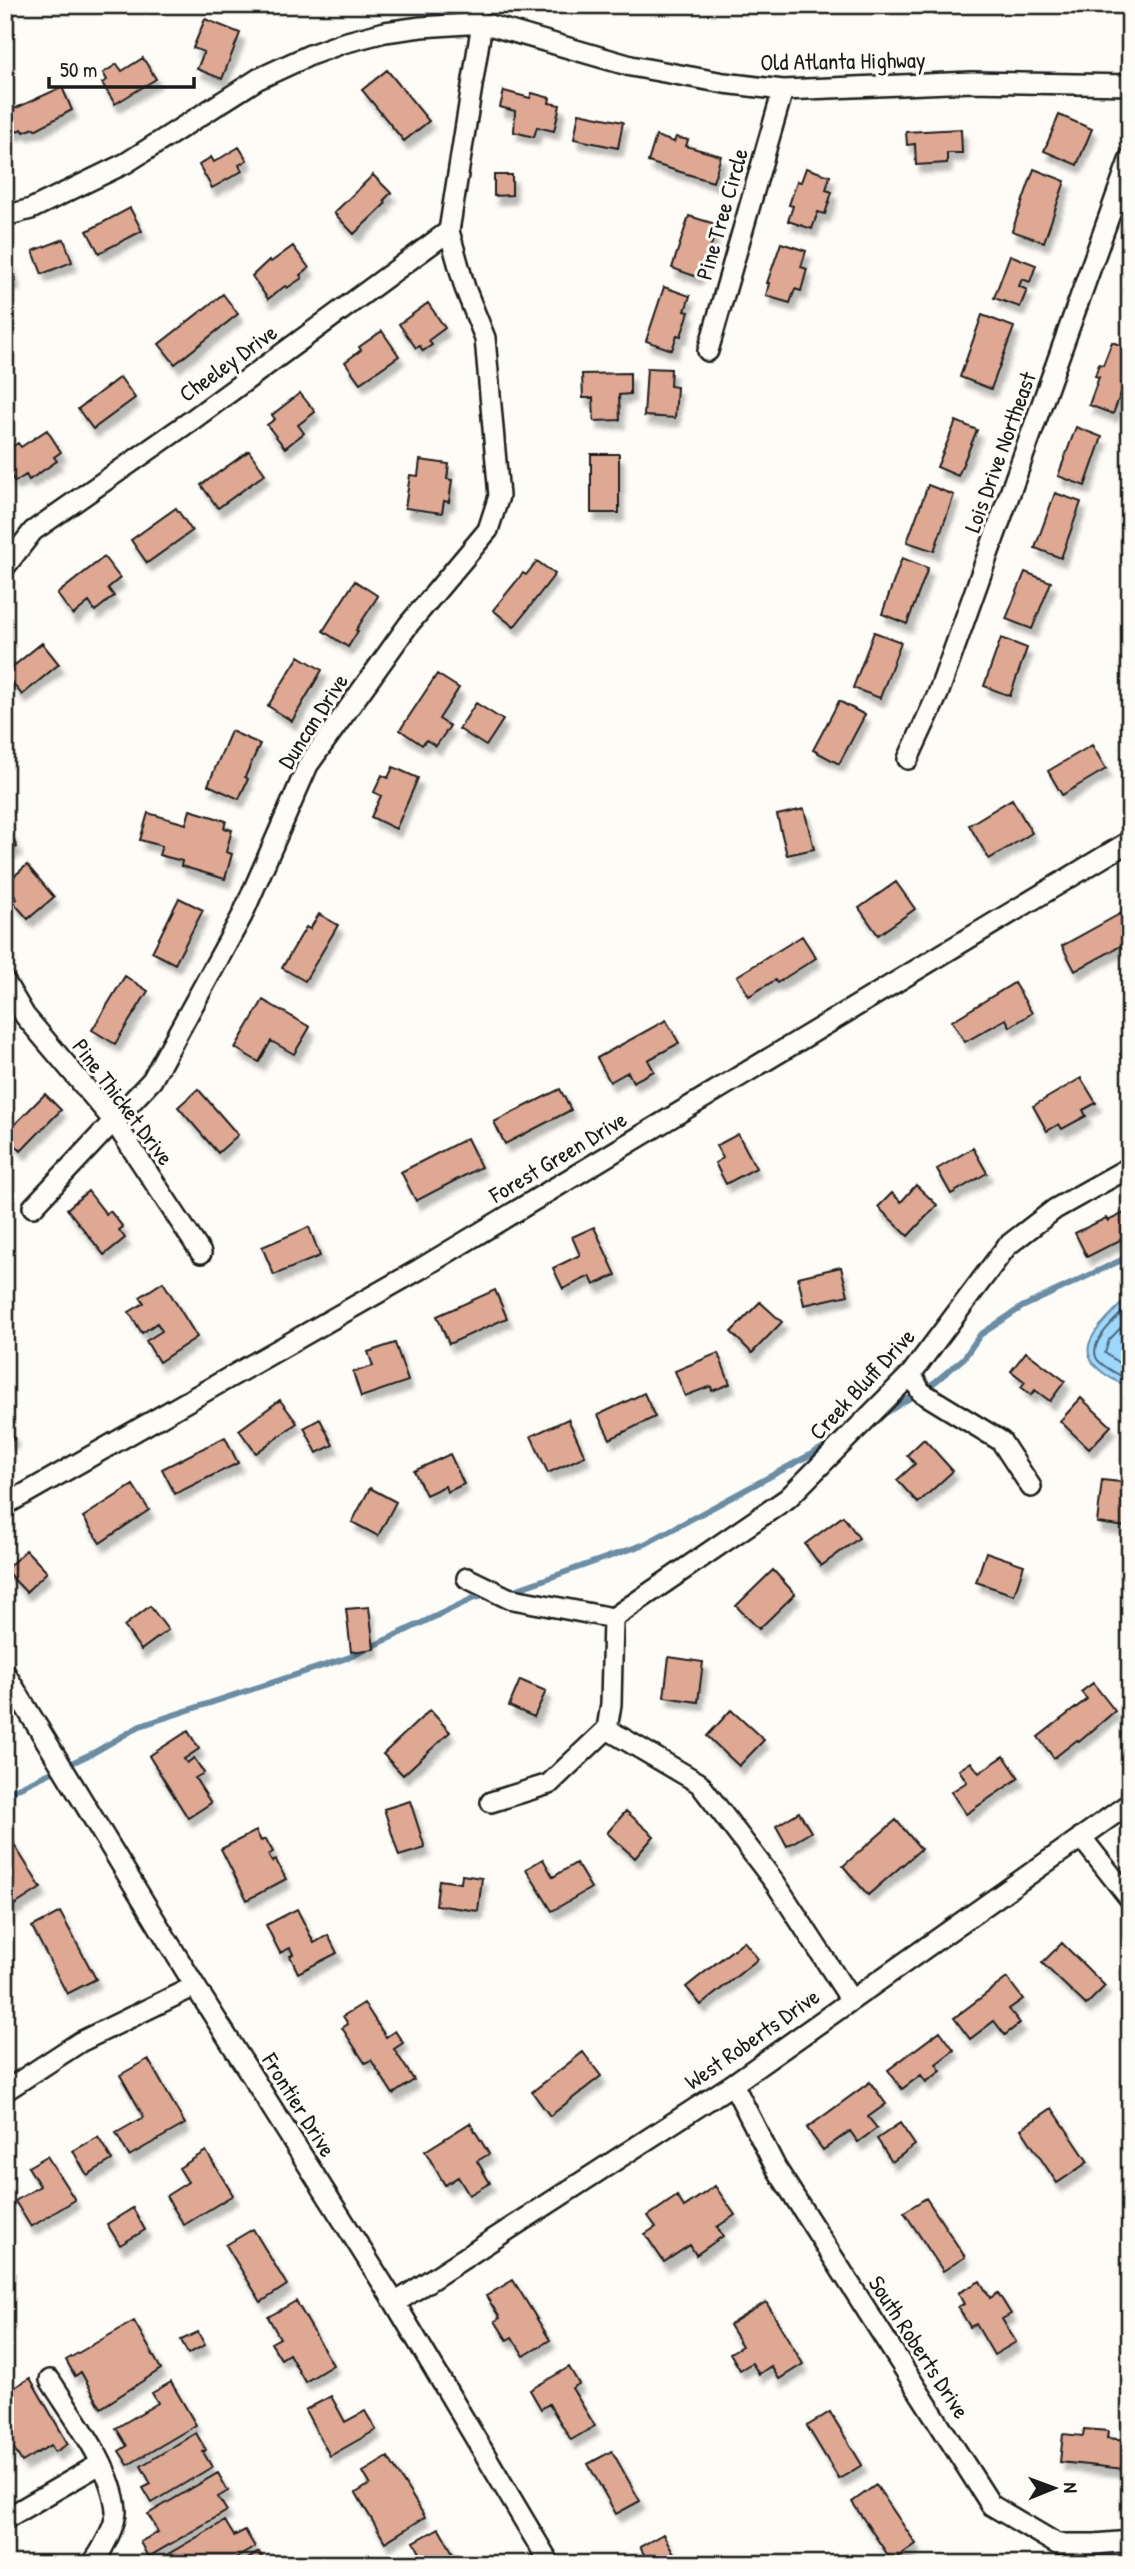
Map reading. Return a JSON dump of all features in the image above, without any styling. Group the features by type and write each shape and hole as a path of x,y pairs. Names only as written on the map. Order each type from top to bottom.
{"street":[{"path":"449,230 482,23 467,5"},
{"path":"5,216 31,209 126,163 258,79 310,55 385,32 482,23"},
{"name":"Old Atlanta Highway","path":"482,23 631,66 724,83 783,90 972,82 1130,85"},
{"name":"Pine Tree Circle","path":"708,351 783,90"},
{"name":"Lois Drive Northeast","path":"908,760 938,694 1130,158"},
{"name":"Cheeley Drive","path":"5,566 33,531 192,420 449,230"},
{"name":"Duncan Drive","path":"33,1207 152,1080 243,916 308,765 409,624 488,530 499,496 485,338 465,288 449,230"},
{"name":"Forest Green Drive","path":"5,1505 420,1269 1130,841"},
{"name":"Pine Thicket Drive","path":"5,982 25,1016 113,1120 201,1253"},
{"name":"Creek Bluff Drive","path":"613,1618 788,1499 911,1374 1007,1246 1055,1209 1130,1167"},
{"path":"911,1374 921,1392 1001,1441 1031,1487"},
{"path":"467,1578 508,1598 613,1618 611,1704 607,1729 550,1784 491,1802"},
{"name":"Frontier Drive","path":"5,1673 195,1986 395,2303 550,2564"},
{"path":"607,1729 699,1783 776,1884 851,2000"},
{"name":"West Roberts Drive","path":"395,2303 733,2084 1130,1803"},
{"path":"1081,1837 1130,1899"},
{"path":"5,2091 80,2042 195,1986"},
{"name":"South Roberts Drive","path":"733,2084 776,2168 991,2505 1057,2544 1130,2541"},
{"path":"50,2380 100,2464 111,2489 116,2514 100,2555 92,2564"},
{"path":"5,2519 100,2464"}],"water":[{"path":"1130,1295 1130,1388 1095,1366 1089,1355 1089,1345 1103,1322"}],"building":[{"path":"205,19 240,33 222,79 197,69 204,52 193,48"},
{"path":"143,58 156,79 115,104 102,83 107,80 103,73 117,64 122,71"},
{"path":"387,70 429,121 404,141 362,90"},
{"path":"62,87 72,110 35,130 34,128 24,132 22,129 13,133 5,113"},
{"path":"504,91 530,98 532,93 550,98 549,103 560,105 554,131 537,127 534,137 514,132 515,111 500,107"},
{"path":"579,113 623,122 618,148 574,139"},
{"path":"1059,115 1092,129 1077,165 1044,151"},
{"path":"961,129 962,153 947,153 947,163 916,165 915,144 907,145 906,132"},
{"path":"656,136 674,142 676,137 688,140 686,146 721,156 713,182 648,162"},
{"path":"239,147 247,160 239,165 242,171 212,188 199,165 211,157 214,162"},
{"path":"806,168 830,176 826,190 832,192 825,214 818,212 812,229 788,221 793,206 789,205 797,181 801,182"},
{"path":"1034,169 1065,181 1044,242 1012,231"},
{"path":"373,175 391,193 384,200 386,203 354,234 334,213"},
{"path":"494,175 512,175 512,195 494,196"},
{"path":"130,208 142,231 99,253 87,231"},
{"path":"689,216 715,224 711,236 714,237 697,277 672,268"},
{"path":"64,239 72,262 42,274 33,251"},
{"path":"781,243 806,251 801,267 807,269 801,291 795,289 790,303 766,296 767,283"},
{"path":"293,246 309,268 300,275 302,278 287,288 285,286 268,299 252,276 269,260 271,262"},
{"path":"1010,255 1036,265 1030,282 1022,279 1019,286 1027,290 1020,307 994,298"},
{"path":"10,263 15,281 6,284 5,289 5,265"},
{"path":"664,287 690,296 685,311 689,312 681,336 677,335 672,350 646,341"},
{"path":"223,294 238,314 175,364 159,344"},
{"path":"428,303 445,328 429,340 432,345 423,351 420,346 416,348 399,324"},
{"path":"982,315 1014,327 991,389 960,377"},
{"path":"382,331 399,356 360,383 345,362 361,350 359,347"},
{"path":"1112,342 1130,349 1130,369 1113,414 1089,405 1099,377 1095,376 1099,364 1103,365"},
{"path":"647,368 671,369 670,386 677,387 675,418 644,416"},
{"path":"630,373 630,394 619,395 620,420 594,421 593,398 583,398 582,374"},
{"path":"120,377 135,398 93,429 78,409"},
{"path":"300,393 315,412 298,425 304,433 285,448 267,425 275,419 272,415"},
{"path":"956,421 977,430 958,476 937,467"},
{"path":"1076,427 1102,437 1085,486 1058,476"},
{"path":"47,430 61,452 54,457 57,461 29,480 26,475 15,482 5,467 5,451 18,443 21,447"},
{"path":"249,451 265,474 218,508 201,485"},
{"path":"591,454 619,454 619,513 591,513"},
{"path":"420,460 449,464 447,479 452,480 449,502 444,501 442,513 405,508 410,475 418,476"},
{"path":"928,485 954,495 934,551 907,542"},
{"path":"1055,493 1081,502 1061,558 1035,548"},
{"path":"176,508 192,531 147,563 131,540"},
{"path":"104,557 120,578 108,588 114,596 95,611 89,602 73,615 57,594"},
{"path":"902,558 928,568 907,624 882,614"},
{"path":"537,561 555,574 514,627 493,610 523,573 526,575"},
{"path":"1025,572 1051,582 1032,629 1006,619"},
{"path":"355,581 378,596 348,647 323,631"},
{"path":"874,632 901,642 880,698 853,688"},
{"path":"1001,638 1027,648 1010,696 984,686"},
{"path":"42,643 59,664 22,695 5,673"},
{"path":"299,656 322,670 292,721 268,706"},
{"path":"437,674 459,688 439,719 450,726 436,746 426,740 422,745 400,730"},
{"path":"839,701 865,715 839,764 813,750"},
{"path":"476,703 503,720 486,746 459,729"},
{"path":"231,731 260,744 245,777 248,779 239,799 208,785"},
{"path":"1092,745 1106,769 1062,795 1048,771"},
{"path":"393,767 418,778 396,829 371,817 381,796 374,792 382,775 388,778"},
{"path":"1012,799 1032,833 989,859 969,825"},
{"path":"804,809 814,849 787,855 777,815"},
{"path":"190,810 226,821 224,828 232,830 226,852 232,854 225,879 181,866 182,861 159,855 162,846 140,840 148,813 186,824"},
{"path":"5,823 17,847 5,853"},
{"path":"27,865 54,897 28,919 13,902 17,899 5,884"},
{"path":"896,882 915,909 878,935 859,908"},
{"path":"179,898 203,910 175,964 152,952"},
{"path":"1127,910 1130,915 1130,941 1075,971 1062,946"},
{"path":"319,914 338,925 305,981 282,968 306,927 310,929"},
{"path":"802,936 816,958 777,983 775,980 749,996 737,976"},
{"path":"125,976 148,991 115,1044 92,1030"},
{"path":"1014,983 1032,1013 1010,1027 1006,1019 965,1042 952,1021"},
{"path":"263,1000 310,1027 294,1054 271,1041 259,1062 235,1048"},
{"path":"666,1020 679,1043 648,1060 654,1071 633,1082 628,1072 610,1082 597,1058"},
{"path":"1130,1048 1130,1071 1120,1054"},
{"path":"1081,1078 1096,1103 1083,1110 1086,1116 1062,1129 1059,1124 1047,1131 1033,1106"},
{"path":"198,1089 238,1135 218,1153 178,1107"},
{"path":"560,1089 571,1110 505,1144 494,1122"},
{"path":"45,1094 61,1110 21,1151 5,1134"},
{"path":"738,1134 756,1168 726,1184 715,1163 723,1158 716,1146"},
{"path":"467,1138 481,1167 416,1201 401,1172"},
{"path":"973,1148 987,1173 951,1194 937,1169"},
{"path":"916,1185 937,1205 908,1236 878,1207 892,1193 901,1202"},
{"path":"88,1191 106,1214 110,1211 123,1227 119,1230 125,1238 104,1255 67,1209"},
{"path":"1130,1210 1130,1235 1087,1257 1075,1233"},
{"path":"309,1227 320,1256 274,1275 262,1247"},
{"path":"594,1227 616,1275 594,1285 590,1276 563,1289 553,1268 580,1255 572,1237"},
{"path":"841,1267 848,1295 804,1305 798,1277"},
{"path":"163,1282 197,1337 159,1362 146,1341 162,1331 157,1323 142,1333 129,1312 144,1303 140,1297"},
{"path":"495,1290 507,1318 449,1344 437,1316"},
{"path":"760,1302 782,1322 752,1353 731,1332"},
{"path":"395,1343 408,1381 361,1397 353,1372 373,1366 368,1352"},
{"path":"1026,1352 1065,1381 1050,1401 1035,1390 1031,1395 1021,1387 1025,1382 1011,1371"},
{"path":"718,1353 730,1384 712,1391 711,1386 685,1396 675,1371"},
{"path":"644,1393 655,1417 610,1439 598,1415"},
{"path":"1081,1398 1111,1426 1089,1449 1060,1421"},
{"path":"280,1400 297,1423 256,1453 239,1430"},
{"path":"320,1419 333,1445 317,1453 304,1428"},
{"path":"568,1419 585,1456 548,1473 531,1436"},
{"path":"5,1420 14,1439 5,1443"},
{"path":"225,1437 238,1463 175,1494 162,1469"},
{"path":"924,1439 953,1471 918,1503 897,1480 915,1464 907,1455"},
{"path":"450,1454 464,1484 447,1492 445,1486 426,1495 414,1471"},
{"path":"1102,1480 1130,1483 1127,1527 1097,1523"},
{"path":"133,1485 149,1510 100,1543 83,1517"},
{"path":"370,1488 396,1502 378,1536 352,1522"},
{"path":"843,1516 859,1538 821,1566 805,1544"},
{"path":"26,1550 47,1572 26,1592 5,1570"},
{"path":"986,1552 1024,1565 1014,1595 976,1582"},
{"path":"773,1570 795,1594 759,1629 736,1606"},
{"path":"150,1606 168,1630 141,1650 124,1626"},
{"path":"369,1607 374,1649 351,1652 346,1609"},
{"path":"669,1657 703,1662 698,1702 664,1697"},
{"path":"520,1680 546,1691 534,1717 509,1706"},
{"path":"1093,1683 1115,1711 1079,1742 1077,1740 1054,1758 1038,1737 1087,1699 1081,1692"},
{"path":"430,1710 450,1732 403,1775 383,1754"},
{"path":"731,1710 764,1740 739,1766 707,1736"},
{"path":"188,1731 199,1749 184,1759 187,1763 194,1758 204,1773 195,1778 211,1803 188,1818 149,1756"},
{"path":"1004,1756 1019,1778 966,1814 951,1792 967,1782 959,1770 971,1762 979,1773"},
{"path":"410,1801 425,1848 399,1856 384,1809"},
{"path":"626,1811 654,1836 635,1858 607,1833"},
{"path":"799,1812 811,1832 787,1846 776,1826"},
{"path":"896,1820 921,1849 868,1895 843,1866"},
{"path":"5,1830 41,1888 5,1911 5,1886 9,1884 5,1878"},
{"path":"256,1831 261,1841 266,1839 273,1852 268,1855 272,1862 276,1860 286,1879 247,1900 221,1849"},
{"path":"543,1859 553,1877 576,1863 591,1888 552,1911 526,1869"},
{"path":"462,1875 482,1878 478,1911 436,1905 439,1880 461,1883"},
{"path":"297,1909 314,1943 328,1935 337,1953 298,1973 290,1956 293,1954 290,1948 280,1953 266,1925"},
{"path":"60,1912 96,1979 67,1994 32,1927"},
{"path":"744,1941 758,1959 701,2005 686,1987"},
{"path":"1062,1943 1105,1986 1086,2005 1042,1963"},
{"path":"1007,1978 1023,1999 1009,2009 1020,2023 1005,2035 994,2021 970,2039 954,2018"},
{"path":"364,2003 386,2037 395,2031 403,2043 394,2049 414,2080 393,2094 371,2060 365,2063 342,2028 348,2024 343,2016"},
{"path":"940,2031 954,2050 936,2064 941,2071 926,2082 921,2075 902,2089 888,2070"},
{"path":"583,2052 601,2076 550,2116 532,2092"},
{"path":"148,2059 185,2124 129,2156 116,2133 144,2117 120,2075"},
{"path":"870,2082 886,2104 868,2117 877,2128 858,2142 850,2131 823,2150 807,2128"},
{"path":"1052,2108 1088,2162 1057,2183 1021,2129"},
{"path":"470,2123 489,2154 477,2161 490,2183 469,2195 458,2177 445,2185 425,2151"},
{"path":"900,2123 915,2145 892,2162 877,2139"},
{"path":"98,2137 112,2160 87,2175 73,2151"},
{"path":"206,2151 233,2195 184,2225 166,2196 188,2182 179,2168"},
{"path":"47,2156 75,2200 31,2227 15,2201 40,2186 28,2167"},
{"path":"715,2186 735,2215 717,2227 723,2236 696,2255 690,2245 664,2262 645,2234 656,2227 648,2216 677,2196 684,2207"},
{"path":"926,2198 965,2257 943,2271 904,2212"},
{"path":"133,2208 145,2230 120,2245 107,2224"},
{"path":"253,2229 287,2285 261,2302 226,2245"},
{"path":"513,2280 550,2340 524,2356 512,2337 507,2340 495,2321 500,2318 486,2296"},
{"path":"980,2281 990,2298 998,2293 1011,2314 1002,2319 1016,2342 994,2355 976,2324 970,2327 958,2307 964,2304 958,2293"},
{"path":"296,2301 333,2365 305,2382 289,2354 281,2359 271,2343 280,2338 268,2317"},
{"path":"766,2302 803,2364 779,2379 771,2366 759,2374 752,2363 740,2370 730,2353 742,2346 729,2325"},
{"path":"134,2321 161,2369 101,2408 81,2372 75,2376 66,2360"},
{"path":"198,2332 205,2345 188,2354 181,2340"},
{"path":"569,2367 579,2384 572,2388 595,2426 571,2440 549,2404 541,2409 530,2390"},
{"path":"30,2378 68,2444 55,2452 51,2445 22,2462 5,2434 5,2393"},
{"path":"171,2382 196,2425 128,2465 119,2451 127,2446 116,2428 158,2403 152,2393"},
{"path":"331,2396 345,2422 365,2411 376,2430 330,2456 305,2410"},
{"path":"830,2412 862,2465 839,2479 807,2426"},
{"path":"1084,2429 1108,2431 1107,2438 1127,2440 1124,2469 1060,2462 1063,2434 1083,2436"},
{"path":"196,2433 212,2467 152,2503 143,2488 151,2484 141,2466"},
{"path":"612,2451 640,2501 616,2514 588,2464"},
{"path":"388,2457 425,2517 385,2542 356,2493 370,2484 363,2472"},
{"path":"218,2473 228,2491 218,2497 227,2511 148,2557 140,2542 158,2532 148,2514"},
{"path":"876,2485 916,2544 892,2561 852,2502"},
{"path":"225,2521 234,2536 245,2530 255,2547 226,2564 160,2564 158,2560"},
{"path":"439,2528 459,2564 426,2564 414,2542"},
{"path":"663,2534 680,2564 649,2564 640,2547"},
{"path":"259,2552 266,2564 240,2564"}],"waterway":[{"path":"878,1418 935,1382 964,1358 980,1335 1022,1307 1130,1256"},
{"path":"509,1592 645,1544 832,1443"},
{"path":"5,1794 93,1753 140,1726 350,1657 474,1598 488,1595"}]}
